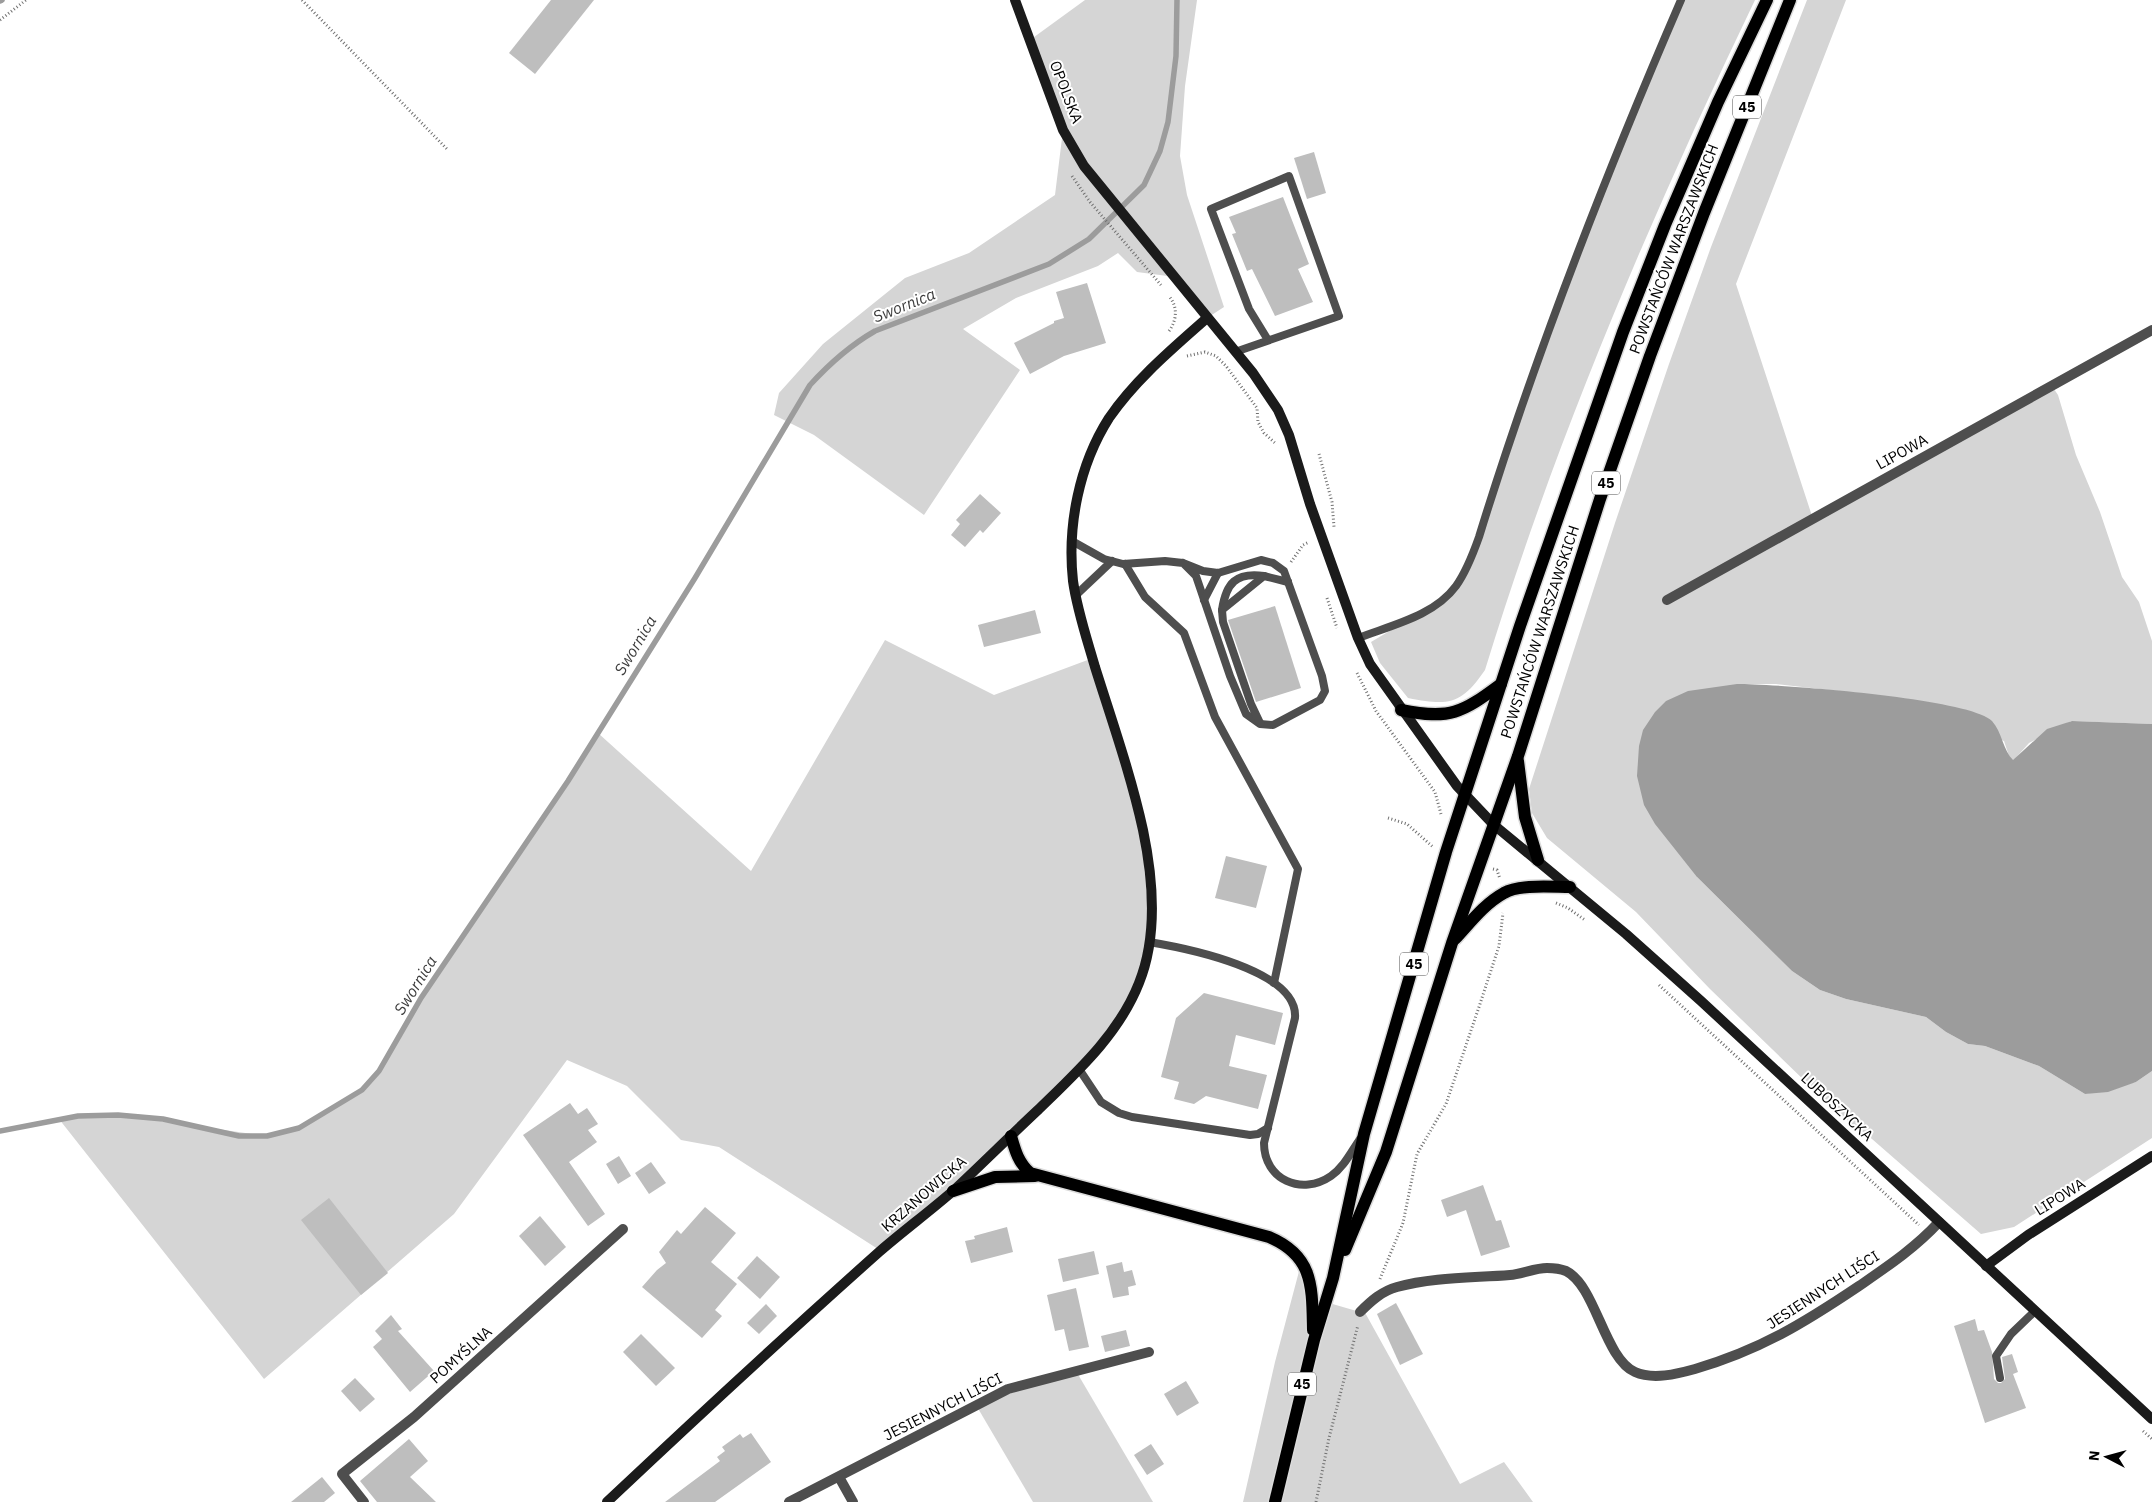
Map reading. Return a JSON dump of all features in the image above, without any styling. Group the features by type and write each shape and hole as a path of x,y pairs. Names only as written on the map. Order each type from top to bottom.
{"main road":[{"name":"POWSTAŃCÓW WARSZAWSKICH","path":"1275,1502 1314,1340 1333,1278 1364,1134 1446,852 1501,684 1620,341 1664,225 1718,102 1766,0"},
{"name":"POWSTAŃCÓW WARSZAWSKICH","path":"1333,1278 1386,1152 1452,943 1518,756 1600,499 1650,356 1704,213 1790,0"},
{"path":"1401,710 1435,715 1459,711 1474,704 1501,684"},
{"path":"1518,756 1525,817 1538,860"},
{"path":"1452,943 1482,909 1505,892 1531,887 1570,887"},
{"path":"1011,1136 1022,1166 1042,1177 1269,1237 1287,1246 1302,1260 1310,1281 1314,1340"},
{"path":"953,1191 995,1177 1042,1177"}],"street":[{"name":"OPOLSKA","path":"1015,0 1063,130 1084,166 1265,391 1289,435 1310,504 1358,638"},
{"name":"KRZANOWICKA","path":"607,1502 873,1257 953,1191 1011,1136 1079,1069 1116,1026 1132,998 1141,979 1148,942 1151,906 1147,849 1137,806 1076,595 1072,541 1076,504 1092,449 1109,418 1137,382 1207,318"},
{"name":"LIPOWA","path":"1667,600 2152,330"},
{"name":"LUBOSZYCKA","path":"1358,638 1370,664 1401,710 1466,795 1494,825 1570,887 1701,1001 2152,1419"},
{"name":"LIPOWA","path":"1986,1266 2028,1235 2152,1156"},
{"name":"JESIENNYCH LIŚCI","path":"1360,1312 1374,1298 1396,1287 1445,1280 1513,1275 1546,1268 1565,1270 1579,1281 1617,1355 1635,1372 1656,1376 1676,1374 1719,1362 1772,1341 1813,1317 1918,1245 1939,1222"},
{"name":"POMYŚLNA","path":"364,1502 342,1474 414,1417 623,1229"},
{"name":"JESIENNYCH LIŚCI","path":"789,1502 1008,1389 1149,1352"},
{"path":"839,1477 853,1502"}],"lane":[{"path":"1358,638 1430,610 1456,586 1468,564 1479,538 1538,359 1601,193 1680,0"},
{"path":"1235,352 1339,316 1290,176 1211,210 1249,309 1268,340"},
{"path":"1072,541 1104,559 1125,564 1165,561 1182,563 1203,571 1218,573 1261,560 1273,563 1284,571 1288,582 1325,691 1320,700 1273,725 1260,724 1246,714 1196,576 1182,563"},
{"path":"1076,595 1112,561"},
{"path":"1125,564 1144,597 1184,633 1215,717 1298,869 1274,983"},
{"path":"1204,600 1218,573"},
{"path":"1260,724 1222,622 1224,595 1228,587 1239,577 1248,574 1288,582"},
{"path":"1222,610 1264,576"},
{"path":"1148,942 1182,947 1215,956 1274,983 1286,992 1296,1008 1264,1143 1264,1156 1272,1171 1280,1178 1296,1183 1318,1182 1329,1178 1345,1162 1364,1134"},
{"path":"1079,1069 1101,1102 1109,1108 1132,1117 1250,1135 1268,1128"},
{"path":"2000,1378 1996,1356 2011,1334 2035,1311"}],"path":[{"path":"0,20 26,0"},
{"path":"302,0 447,149"},
{"path":"1090,202 1162,287"},
{"path":"1167,293 1175,305 1176,312 1175,319 1167,334"},
{"path":"1186,356 1205,352 1216,356 1226,366 1257,408 1258,422 1264,433 1274,440 1278,449"},
{"path":"1318,454 1332,502 1335,535"},
{"path":"1295,556 1303,545 1310,543 1307,532"},
{"path":"1388,818 1407,824 1435,848"},
{"path":"1492,869 1497,870 1502,883"},
{"path":"1552,902 1568,908 1588,923"},
{"path":"1374,1298 1403,1222 1417,1154 1446,1104 1480,1006 1500,946 1501,916 1505,910"},
{"path":"1657,983 1919,1226"},
{"path":"1316,1502 1329,1438 1349,1364 1360,1312"}],"shaded area":[{"path":"1085,0 1197,0 1185,86 1180,156 1187,195 1224,307 1207,318 1175,277 1137,272 1118,253 1098,266 1016,298 963,329 1020,370 924,515 814,435 774,415 779,393 823,344 905,278 969,253 1055,195 1063,130 1030,40"},
{"path":"1681,0 1755,0 1678,164 1607,330 1542,498 1485,670 1469,690 1453,700 1434,702 1408,698 1380,663 1371,642 1445,598 1468,564 1538,359"},
{"path":"1807,0 1846,0 1736,284 1813,519 2052,386 2058,395 2076,455 2100,512 2122,577 2139,602 2152,641 2152,724 2071,721 2029,743 2013,761 2009,756 2004,741 1900,698 1776,684 1737,684 1697,877 1792,971 1820,990 1846,999 1926,1017 1946,1032 1968,1044 1985,1046 2039,1066 2085,1094 2136,1082 2152,1071 2152,1138 2014,1227 1981,1234 1872,1139 1838,1113 1710,989 1636,912 1547,838 1532,813 1529,789 1615,523 1711,247"},
{"path":"885,640 994,695 1093,658 1140,816 1150,933 1133,998 1062,1086 881,1251 719,1147 681,1140 627,1086 567,1060 454,1214 264,1379 59,1119 118,1115 267,1136 299,1127 362,1090 379,1071 421,998 471,927 598,733 751,871"},
{"path":"1737,684 1871,694 1912,699 1976,713 1992,721 2013,760 2047,729 2072,721 2152,724 2152,1071 2136,1082 2108,1092 2085,1094 2039,1066 1985,1046 1968,1044 1946,1032 1926,1017 1846,999 1820,990 1792,971 1697,877 1655,824 1644,805 1637,776 1639,746 1643,730 1655,712 1666,701 1688,691"},
{"path":"1302,1260 1312,1298 1360,1312 1363,1309 1460,1484 1504,1462 1533,1502 1243,1502 1275,1362"},
{"path":"1076,1371 1153,1502 1033,1502 976,1405"}],"building":[{"path":"551,0 594,0 535,74 509,53"},
{"path":"1314,152 1326,193 1307,199 1294,158"},
{"path":"1283,197 1309,264 1298,269 1313,302 1275,316 1252,269 1247,271 1232,234 1236,233 1229,217"},
{"path":"1087,283 1106,343 1064,356 1030,374 1014,343 1054,323 1054,321 1064,318 1056,292"},
{"path":"980,494 1001,513 983,533 980,530 965,547 951,535 960,524 956,520"},
{"path":"1275,606 1301,688 1256,702 1228,620"},
{"path":"1035,610 1041,633 984,647 978,625"},
{"path":"1226,856 1267,866 1256,908 1215,898"},
{"path":"1204,993 1283,1013 1275,1045 1236,1035 1229,1066 1267,1075 1258,1109 1206,1096 1194,1104 1174,1099 1179,1082 1161,1077 1176,1018"},
{"path":"570,1103 578,1114 587,1108 598,1124 588,1130 597,1142 569,1162 605,1214 588,1226 523,1135"},
{"path":"619,1156 631,1176 618,1184 606,1164"},
{"path":"651,1162 666,1183 649,1194 635,1173"},
{"path":"1483,1185 1496,1221 1501,1220 1510,1247 1481,1256 1466,1210 1447,1217 1441,1200"},
{"path":"329,1198 388,1273 361,1295 301,1220"},
{"path":"705,1207 736,1233 711,1262 737,1284 715,1310 722,1316 702,1338 642,1287 666,1263 659,1252 677,1230 681,1234"},
{"path":"540,1216 566,1247 545,1266 519,1236"},
{"path":"1007,1227 1013,1252 971,1263 965,1241 975,1239 974,1236"},
{"path":"1094,1251 1099,1274 1063,1282 1058,1259"},
{"path":"757,1256 780,1277 760,1299 737,1278"},
{"path":"1122,1262 1124,1272 1132,1270 1136,1285 1128,1287 1129,1295 1113,1298 1106,1266"},
{"path":"1076,1288 1089,1347 1069,1351 1064,1329 1055,1331 1047,1295"},
{"path":"1396,1303 1423,1354 1400,1365 1377,1314"},
{"path":"766,1304 777,1316 759,1334 747,1323"},
{"path":"391,1315 402,1329 398,1331 434,1371 410,1392 373,1347 382,1339 375,1331"},
{"path":"1975,1319 1978,1331 1984,1330 1992,1352 1994,1379 1998,1383 2005,1379 2002,1357 2012,1354 2018,1372 2013,1374 2026,1408 1985,1423 1954,1326"},
{"path":"1126,1330 1130,1346 1105,1352 1101,1336"},
{"path":"641,1334 675,1368 656,1386 623,1352"},
{"path":"355,1378 375,1399 360,1412 341,1391"},
{"path":"1186,1381 1199,1403 1177,1416 1164,1394"},
{"path":"751,1433 771,1462 715,1502 665,1502 720,1461 717,1457 725,1451 722,1447 740,1434 743,1438"},
{"path":"409,1439 428,1461 410,1477 436,1502 377,1502 360,1481"},
{"path":"1151,1444 1164,1464 1147,1475 1134,1455"},
{"path":"322,1477 335,1493 324,1502 291,1502"}],"waterway":[{"name":"Swornica","path":"0,1131 78,1116 118,1115 163,1119 239,1136 267,1136 299,1128 362,1090 379,1071 421,998 568,781 695,578 810,385 840,355 875,331 1049,264 1089,239 1144,185 1160,151 1168,122 1176,56 1177,0"}]}
